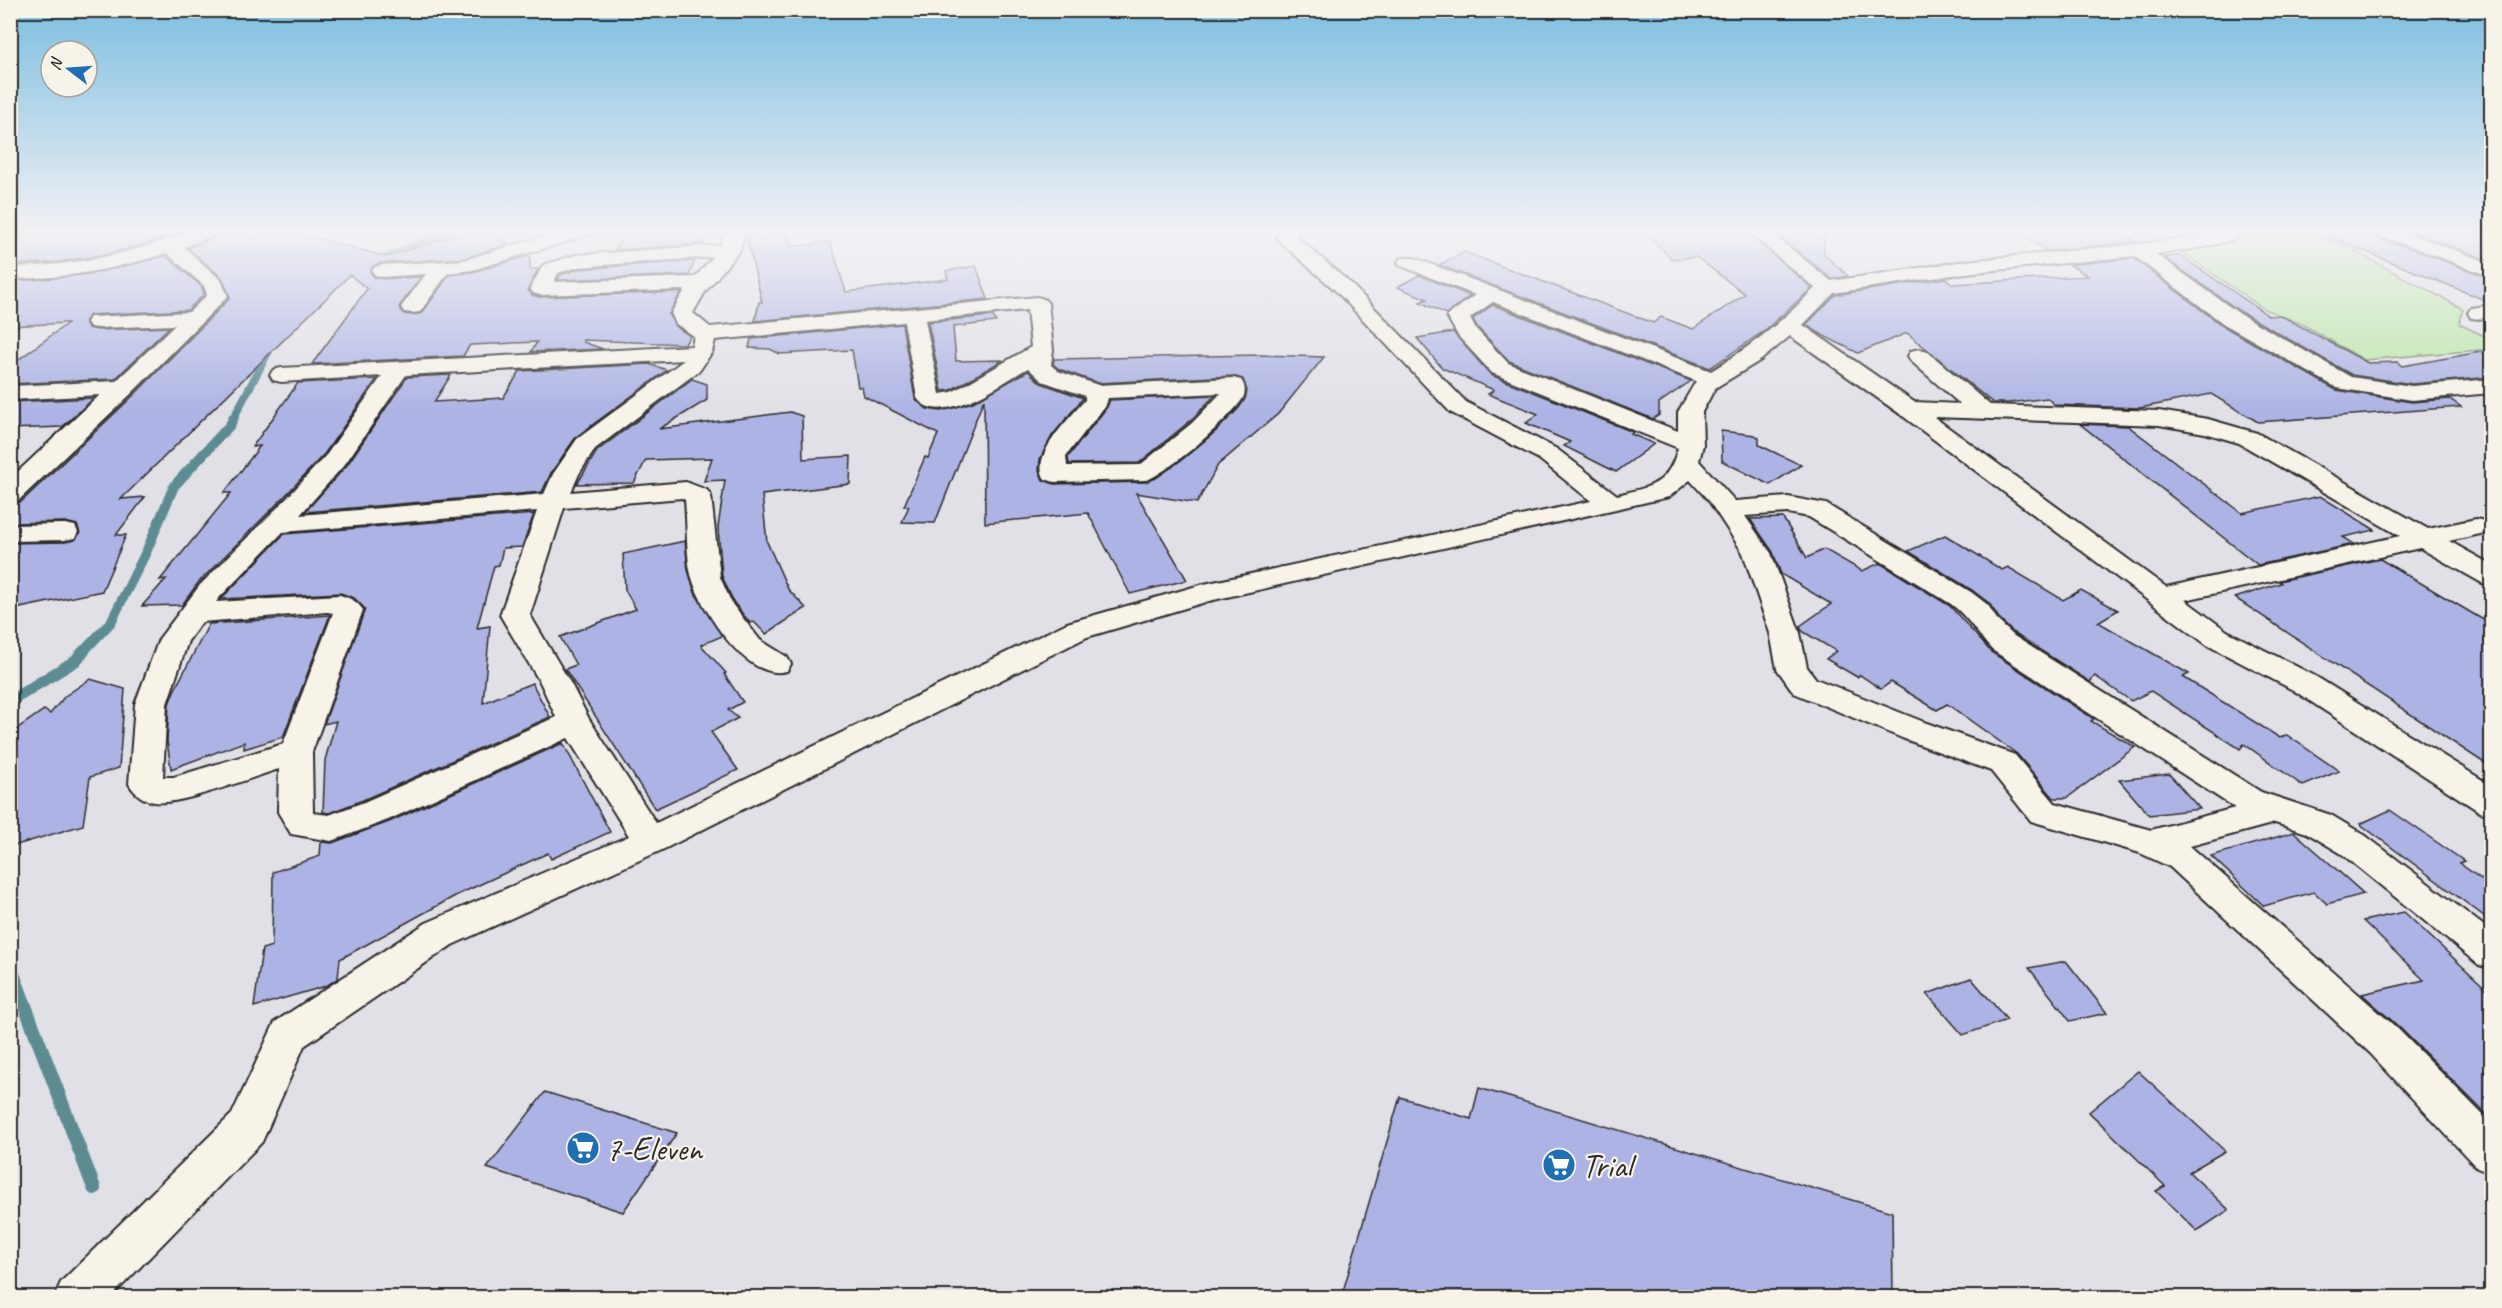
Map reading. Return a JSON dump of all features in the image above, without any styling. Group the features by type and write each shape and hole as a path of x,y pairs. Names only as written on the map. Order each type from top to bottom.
{"street":[{"path":"10,495 196,318 218,296 216,291"},
{"path":"412,307 424,291"},
{"path":"696,291 682,313 684,319 704,343"},
{"path":"1347,291 1458,407 1548,454 1612,504"},
{"path":"1483,291 1713,380"},
{"path":"77,1298 247,1128 289,1034 439,934 650,841 1077,630 1204,593 1660,492 1683,473 1689,454 1690,412 1706,384 1753,355 1790,326 1824,291"},
{"path":"2194,291 2232,319 2345,383 2412,393 2482,387 2492,404"},
{"path":"1491,294 1458,316 1466,332 1500,368 1689,454 1757,553 1785,633 1792,669 1806,686 1913,730 2003,763 2043,812 2151,843 2182,857 2384,1041 2492,1154"},
{"path":"281,375 704,343 913,314 1037,303 1042,350 1039,367 1050,376 1096,392 1233,385 1232,396 1201,428 1163,461 1146,472 1054,474 1054,455 1098,401 1096,392"},
{"path":"913,314 929,398 937,401 958,399 1042,350"},
{"path":"98,322 196,318"},
{"path":"1790,326 1908,409 2217,638 2304,683 2492,803"},
{"path":"650,841 574,722 556,684 515,615 537,543 554,501 566,474 586,444 692,365 704,343"},
{"path":"1919,356 1983,411"},
{"path":"296,752 174,789 155,790 146,784 151,704 174,639 210,591 336,459 400,367"},
{"path":"10,393 125,387"},
{"path":"1908,409 2159,418 2208,426 2248,438 2492,577"},
{"path":"275,525 686,490 694,492 698,496 706,577 719,606 749,646 777,664"},
{"path":"1728,509 1788,505 1817,510 1961,598 1978,611 1987,627 2003,643 2248,801 2319,825 2354,845 2492,954"},
{"path":"2160,597 2476,527"},
{"path":"10,533 65,532"},
{"path":"194,613 327,603 340,604 349,610 296,752 295,812 303,825 331,828 376,811 574,722"},
{"path":"2151,843 2272,810"}],"green space":[{"path":"2238,291 2429,291 2463,309 2459,324 2491,339 2491,349 2364,360 2302,324 2264,309"}],"building":[{"path":"10,291 203,291 204,294 188,310 90,315 85,321 88,328 98,330 169,327 115,379 10,384 10,366 68,323 10,326"},
{"path":"227,291 334,291 121,499 145,497 116,535 126,535 102,591 10,610 10,543 65,542 75,540 80,533 77,525 65,522 10,523 10,504 21,502 135,394 230,298"},
{"path":"366,291 411,291 399,307 404,314 412,315 422,313 438,291 529,291 532,295 539,297 681,292 669,314 675,326 690,336 685,344 583,340 583,342 603,349 531,352 537,342 470,345 463,356 312,364"},
{"path":"759,291 985,291 988,299 755,321 759,302 762,302"},
{"path":"1407,291 1458,291 1470,296 1446,314 1420,302 1427,299"},
{"path":"1508,291 1568,291 1653,323 1661,317 1693,329 1745,294 1741,291 1809,291 1764,331 1710,368"},
{"path":"1861,291 2177,291 2223,326 2336,390 2412,402 2450,399 2461,407 2258,422 2211,394 2140,408 2055,405 2047,398 1993,403 1907,333 1858,353 1806,325 1835,295"},
{"path":"2212,291 2232,291 2269,316 2280,315 2368,363 2397,362 2402,366 2492,350 2492,377 2412,384 2352,375 2241,312"},
{"path":"2463,291 2492,291 2492,303"},
{"path":"1493,305 1691,381 1659,403 1659,415 1653,419 1509,361 1477,327 1473,319"},
{"path":"993,316 996,322 953,327 956,361 1003,360 951,390 942,391 928,322"},
{"path":"902,324 915,398 927,409 941,411 973,402 1028,371 1041,383 1083,398 1052,436 1040,459 1039,470 1043,480 1054,484 1146,482 1156,478 1215,432 1239,408 1247,391 1243,379 1233,376 1098,383 1059,369 1053,364 1054,359 1259,355 1324,357 1278,414 1218,465 1197,503 1136,493 1187,580 1130,594 1088,513 985,523 984,399 935,523 902,522 909,506 904,506 925,457 928,458 938,434 864,396 862,387 858,387 852,350 780,354 770,349 749,348 751,339"},
{"path":"1453,332 1491,375 1633,432 1631,434 1654,444 1616,472 1564,446 1570,442 1526,423 1538,414 1488,394 1494,390 1442,368 1417,338"},
{"path":"649,364 667,370 576,437 551,473 542,492 305,512 347,465 407,377 451,375 434,402 503,398 520,371"},
{"path":"377,379 325,453 198,583 182,605 142,606 166,579 160,580 231,493 224,493 260,446 252,447 298,383"},
{"path":"692,379 707,384 707,400 659,429 790,412 802,416 803,459 851,456 850,484 762,495 767,542 788,589 806,608 766,634 754,622 750,623 734,603 722,576 718,527 725,480 704,481 712,458 646,460 634,483 577,484 597,451"},
{"path":"1215,395 1190,421 1139,463 1069,464 1068,457 1110,400"},
{"path":"94,398 62,427 10,429 10,402"},
{"path":"2080,424 2128,426 2242,513 2320,496 2375,530 2343,537 2354,544 2258,565"},
{"path":"1721,431 1755,435 1759,438 1759,445 1801,465 1770,485 1722,461"},
{"path":"534,514 522,547 503,548 499,565 494,566 477,628 490,626 483,703 532,683 550,717 363,800 329,813 323,812 325,760 336,721 324,724 365,609 354,598 340,593 221,599 284,534"},
{"path":"1783,518 1807,558 1824,549 1862,571 1880,563 1950,606 1991,652 2094,719 2091,721 2135,747 2067,798 2054,798 2017,754 1947,704 1937,710 1891,682 1881,689 1860,675 1857,677 1826,659 1836,651 1802,631 1800,626 1831,604 1781,574 1773,552 1750,519"},
{"path":"1945,535 2002,570 2008,567 2063,600 2081,590 2118,610 2098,622 2189,674 2183,677 2280,738 2287,735 2339,771 2303,786 2244,744 2240,749 2151,691 2131,701 2095,676 2090,682 2015,634 2000,620 1989,603 1972,590 1908,551"},
{"path":"685,541 688,570 695,593 722,636 701,645 726,673 724,674 743,702 728,710 738,718 711,732 738,770 655,809 565,669 576,665 560,637 636,609 625,590 623,554"},
{"path":"2380,559 2492,625 2492,768 2235,598 2281,583 2279,581"},
{"path":"330,615 283,737 244,749 244,742 171,769 167,741 169,704 209,624"},
{"path":"90,679 125,689 119,768 90,777 83,825 10,847 10,776 18,728 44,710 50,714 65,696"},
{"path":"563,743 610,832 551,859 548,853 457,895 340,959 338,978 326,986 254,1007 262,949 272,946 273,872 320,856 321,842 332,843 389,822"},
{"path":"2169,774 2200,809 2149,815 2119,780"},
{"path":"2390,810 2464,861 2459,863 2492,887 2492,922 2360,824"},
{"path":"2294,832 2364,894 2327,904 2314,892 2264,906 2211,856"},
{"path":"2404,912 2492,994 2492,1120 2399,1027 2362,994 2424,980 2363,921"},
{"path":"2066,961 2107,1013 2070,1021 2029,968"},
{"path":"1971,978 2007,1020 1963,1035 1927,994"},
{"path":"2138,1071 2225,1151 2189,1172 2229,1210 2197,1231 2156,1191 2165,1186 2089,1112"},
{"name":"Trial","path":"1479,1088 1892,1212 1893,1298 1341,1298 1400,1097 1471,1119"},
{"path":"545,1092 677,1133 623,1212 487,1168"}],"waterway":[{"path":"233,419 271,347"},
{"path":"82,653 111,622 147,550 174,486 233,419"},
{"path":"10,701 75,661 84,651"},
{"path":"10,966 94,1188"}],"place":[{"name":"7-Eleven","path":"583,1148"},
{"name":"Trial","path":"1559,1165"}]}
